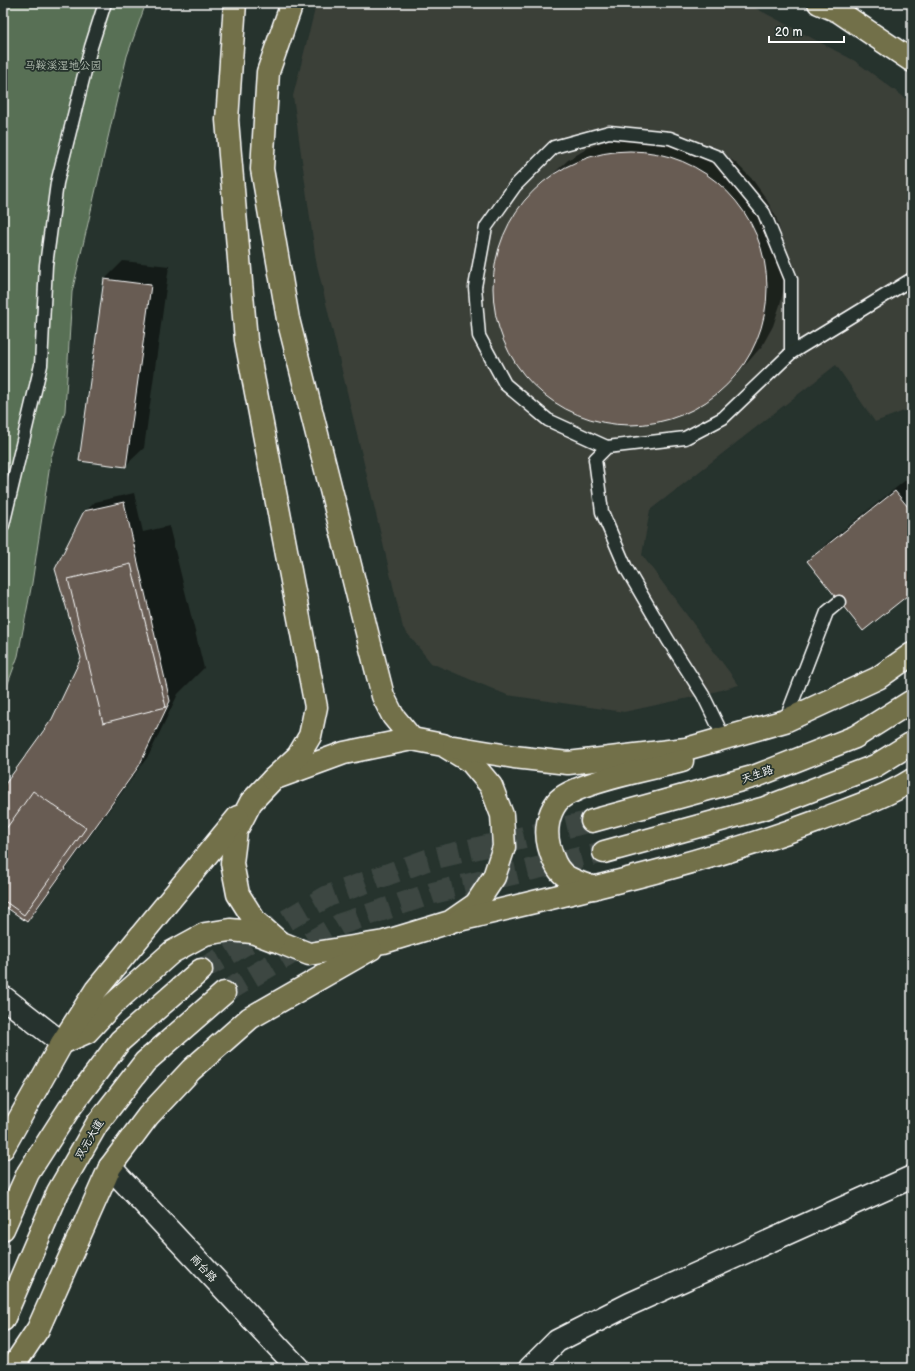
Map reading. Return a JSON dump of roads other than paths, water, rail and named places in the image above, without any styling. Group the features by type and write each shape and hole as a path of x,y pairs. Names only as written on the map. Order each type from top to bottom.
{"main road":[{"path":"3,1148 62,1043 96,990 251,802 298,756 310,736 316,707 246,340 227,120 235,3"},
{"path":"292,3 268,72 262,169 288,319 384,696 393,716 412,739"},
{"path":"819,3 838,11 912,61"},
{"path":"594,888 569,880 559,871 552,857 548,842 547,822 557,802 582,786 689,759 791,728 878,678 912,654"},
{"path":"273,779 344,753 412,739 514,758 568,763 686,749 785,721 878,678"},
{"name":"天生路","path":"592,821 756,776 855,737 912,701"},
{"path":"604,852 765,808 875,766 912,743"},
{"path":"443,745 470,762 491,786 502,815 504,847 494,877 476,904 450,922"},
{"path":"62,1043 87,1032 111,1006 172,952 205,934 230,930 252,932 310,954 384,942 450,922 594,888 759,843 892,793 912,780"},
{"path":"251,802 236,831 232,863 238,894 255,921 280,942"},
{"path":"12,1368 38,1329 110,1167 148,1116 191,1070 250,1018 384,942"},
{"path":"3,1230 28,1173 69,1109 120,1041 202,970"},
{"name":"双元大道","path":"3,1320 58,1192 97,1124 145,1062 224,993"}],"street":[{"path":"3,997 62,1043"},
{"name":"雨台路","path":"110,1167 298,1368"},
{"path":"530,1368 557,1341 630,1304 912,1177"}],"lane":[{"path":"3,525 41,366 46,265 57,183 91,47 105,3"},
{"path":"791,353 791,279 764,213 718,157 670,138 609,132 554,147 515,186 486,227 476,287 479,336 505,384 548,420 607,447 685,438 723,418 791,353 912,279"},
{"path":"607,447 595,460 602,512 626,568 668,640 703,695 724,738"},
{"path":"785,721 827,612 839,602"}],"tunnel":[{"path":"201,970 328,896 427,860 592,821"},
{"path":"224,993 341,924 433,893 604,852"}],"park label":[{"name":"马鞍溪湿地公园","path":"63,65"}]}
